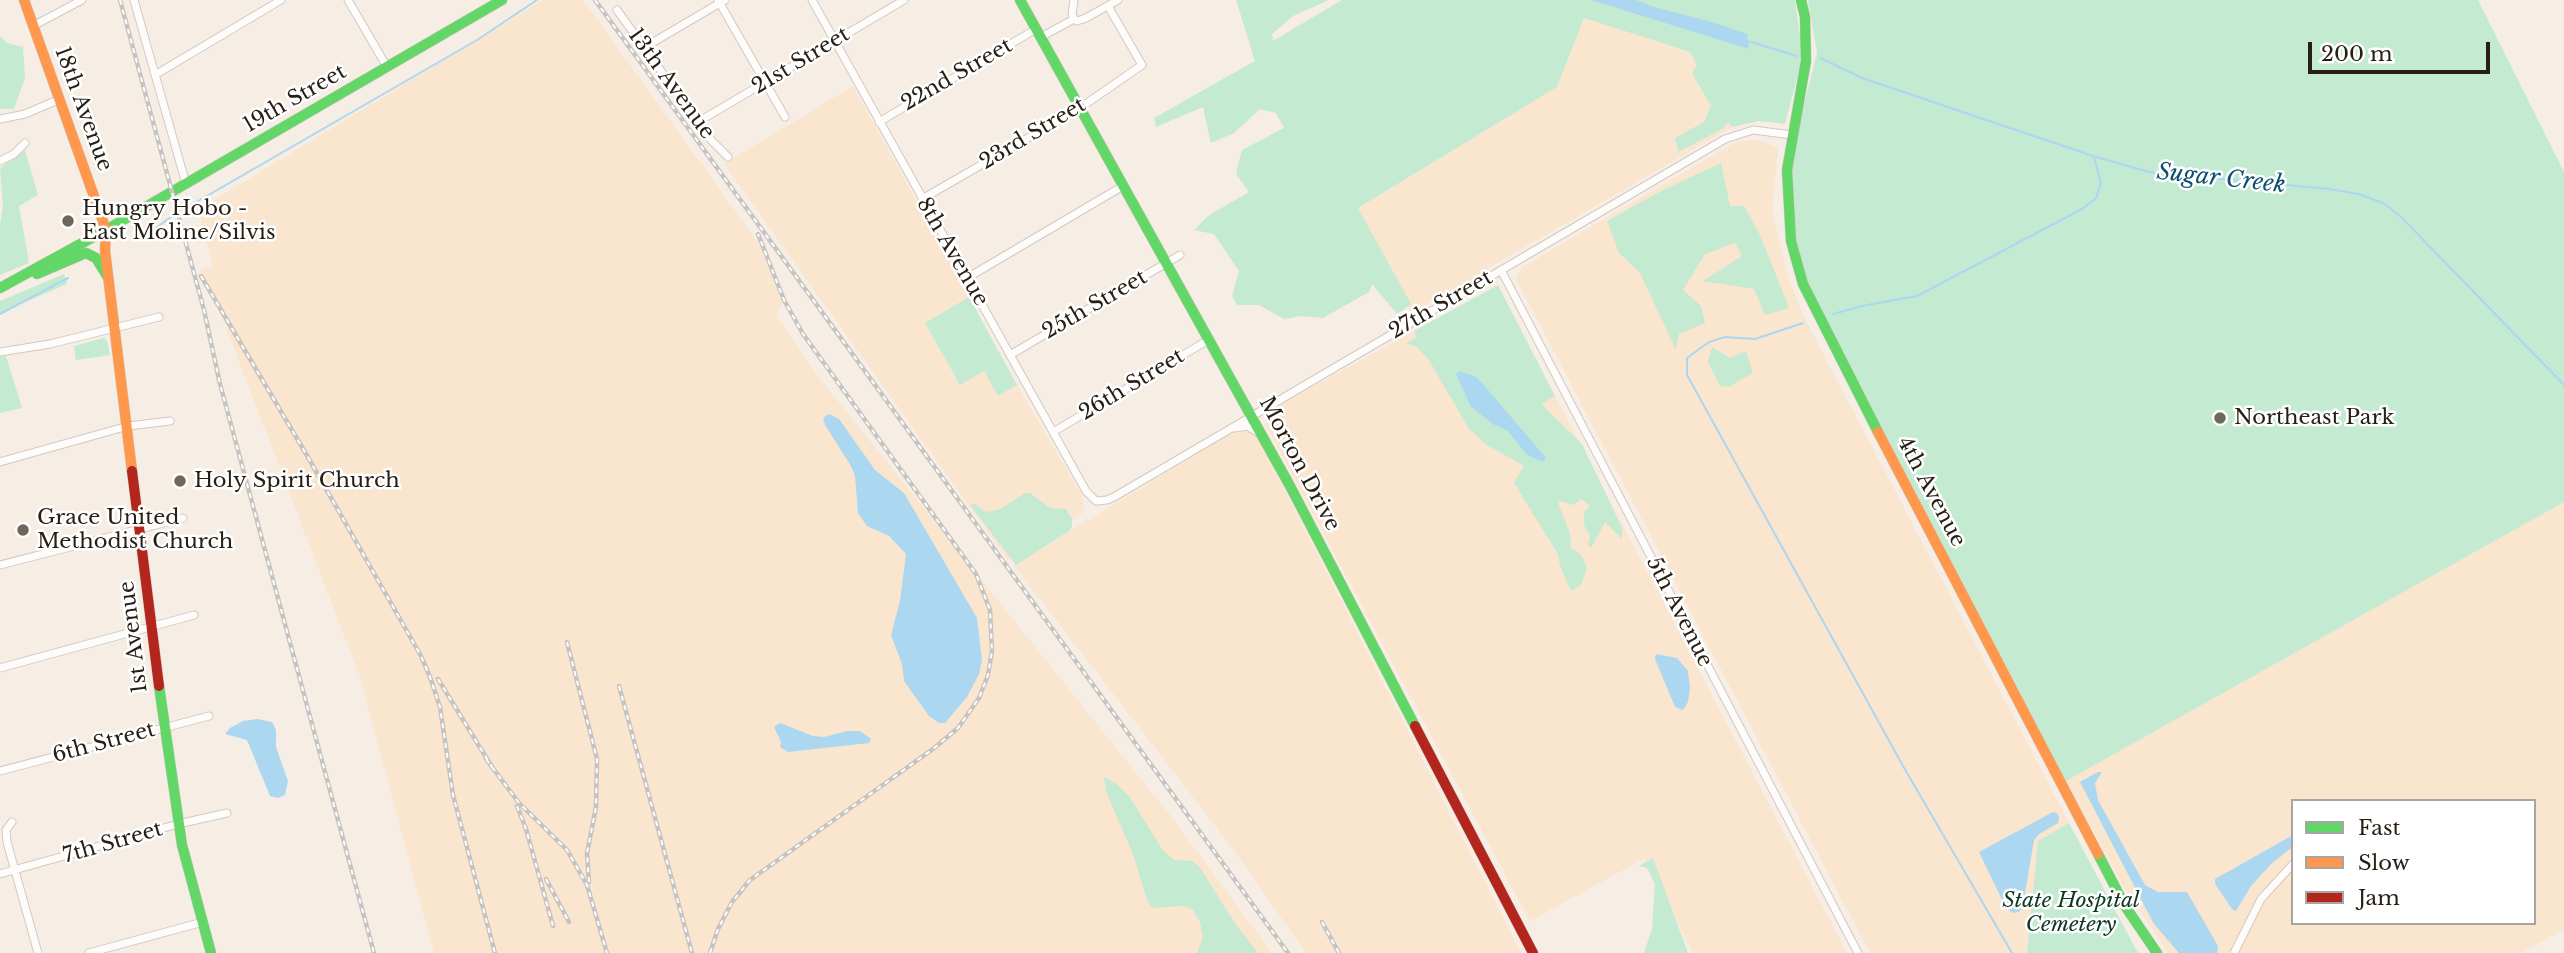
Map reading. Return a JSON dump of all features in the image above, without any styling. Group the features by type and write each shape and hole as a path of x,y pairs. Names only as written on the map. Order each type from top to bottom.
{"street":[{"name":"18th Avenue","path":"24,0 106,230"},
{"path":"33,26 82,0"},
{"path":"134,0 186,184"},
{"path":"155,75 281,0"},
{"path":"348,0 387,68"},
{"name":"19th Street","path":"13,283 502,0"},
{"name":"8th Avenue","path":"812,0 1086,491 1096,501"},
{"name":"21st Street","path":"698,122 904,0"},
{"name":"Morton Drive","path":"1020,0 1262,435 1533,953"},
{"path":"1074,0 1074,19"},
{"name":"22nd Street","path":"879,122 1038,33 1074,19 1081,20 1118,0"},
{"name":"4th Avenue","path":"1801,0 1805,17 1806,61 1787,170 1788,220 1796,260 1812,305 2125,906 2157,953"},
{"path":"645,47 721,1 785,117"},
{"name":"23rd Street","path":"922,199 1080,107 1142,65 1108,6"},
{"name":"13th Avenue","path":"617,10 711,141 728,157"},
{"path":"0,120 24,114 60,99"},
{"name":"27th Street","path":"1096,501 1114,497 1735,134 1762,130 1791,135"},
{"path":"0,160 14,154 25,143"},
{"path":"967,278 1123,186"},
{"name":"1st Avenue","path":"106,230 108,276 178,824 211,953"},
{"path":"0,288 49,270 83,253 96,258 108,276"},
{"name":"25th Street","path":"1010,355 1180,255"},
{"name":"5th Avenue","path":"1501,270 1858,953"},
{"path":"0,352 51,344 159,317"},
{"name":"26th Street","path":"1054,432 1210,339"},
{"path":"0,462 128,426 170,421"},
{"path":"1224,432 1247,426 1262,435"},
{"path":"0,565 183,517"},
{"path":"0,668 194,615"},
{"name":"6th Street","path":"0,772 209,716"},
{"name":"7th Street","path":"0,874 227,813"},
{"path":"12,822 6,835 38,953"},
{"path":"2234,953 2261,899 2291,866"},
{"path":"89,953 203,922"}],"shaded area":[{"path":"543,0 583,0 759,244 783,303 776,316 820,379 1170,815 1272,953 434,953 360,677 224,322 201,270 213,266 198,210"},
{"path":"1584,18 1690,52 1732,127 1411,313 1352,212 1557,87"},
{"path":"853,86 969,297 926,324 960,385 984,371 998,396 1017,385 1082,496 1084,512 1008,560 724,164"},
{"path":"1758,140 1778,148 1772,210 1788,277 1806,321 2069,823 2038,841 2027,953 1870,953 1516,279 1522,267 1736,142"},
{"path":"1414,331 1482,437 1555,396 1847,953 1693,953 1645,858 1530,921 1266,425 1270,411"},
{"path":"1243,431 1251,433 1259,440 1521,953 1306,953 1230,845 1014,565 1227,436"},
{"path":"2564,502 2564,929 2521,953 2169,953 2125,889 2066,781"}],"green space":[{"path":"1236,0 1329,0 1293,16 1272,34 1273,41 1342,0 1795,0 1801,45 1800,67 1785,124 1759,121 1732,127 1728,122 1724,128 1678,152 1675,138 1704,122 1711,106 1692,73 1697,65 1690,52 1584,18 1557,87 1358,208 1411,304 1397,314 1372,284 1369,292 1323,318 1301,316 1284,319 1259,305 1237,305 1232,296 1239,271 1214,234 1194,230 1208,216 1249,192 1236,174 1242,150 1284,128 1276,113 1260,109 1234,133 1211,143 1203,107 1156,127 1154,118 1255,61"},
{"name":"Northeast Park","path":"1808,0 2478,0 2564,172 2564,502 2066,781 1808,286 1792,218 1791,176 1794,144 1817,53"},
{"path":"0,36 7,43 23,47 25,78 14,109 0,109"},
{"path":"25,150 38,195 19,206 29,263 0,275 0,224 3,206 0,168"},
{"path":"1721,163 1730,206 1744,206 1760,235 1789,308 1765,315 1754,289 1703,281 1742,256 1735,243 1705,254 1683,290 1701,306 1705,323 1679,334 1676,350 1640,273 1619,253 1607,221 1661,191"},
{"path":"64,274 67,284 0,313 0,301"},
{"path":"1498,285 1555,396 1541,404 1582,444 1622,528 1622,539 1605,522 1591,548 1588,544 1590,536 1584,525 1584,512 1590,506 1581,499 1574,505 1557,500 1571,536 1570,547 1581,555 1587,568 1581,585 1571,591 1558,554 1514,483 1524,466 1487,445 1469,429 1429,360 1417,347 1406,343 1417,337 1414,331"},
{"path":"969,297 1017,385 998,396 984,371 960,385 925,323"},
{"path":"104,338 110,355 76,360 74,346"},
{"path":"1712,347 1730,358 1746,351 1753,373 1729,387 1720,386 1708,362"},
{"path":"6,356 22,408 0,413 0,357"},
{"path":"1025,493 1030,493 1050,508 1066,509 1072,519 1072,527 1016,565 970,505 975,504 986,512 1001,509"},
{"path":"1104,777 1129,796 1162,849 1174,860 1193,861 1201,869 1236,925 1258,953 1197,953 1203,937 1200,922 1193,910 1184,906 1152,908 1133,854 1107,794"},
{"name":"State Hospital Cemetery","path":"2069,823 2138,953 2027,953 2038,841"},
{"path":"1653,858 1688,953 1644,953 1652,929 1655,884 1647,868 1639,866"}],"water":[{"path":"1591,0 1636,0 1712,22 1747,34 1749,49"},
{"path":"1460,371 1476,377 1483,384 1546,458 1543,462 1527,455 1508,431 1493,424 1471,407 1456,374"},
{"path":"829,414 839,419 875,470 904,493 977,618 982,660 979,674 967,697 945,723 939,723 929,716 904,681 902,664 891,635 900,601 906,554 889,536 867,526 858,513 855,476 825,425 823,418"},
{"path":"1656,654 1677,658 1688,671 1690,688 1688,702 1683,710 1675,707 1655,659"},
{"path":"257,719 272,722 276,730 276,747 288,781 285,795 278,798 270,796 247,740 225,734 243,721"},
{"path":"780,723 813,736 824,737 847,731 860,731 871,739 869,743 788,752 780,747 781,742 774,727"},
{"path":"2102,772 2095,783 2098,800 2145,885 2158,892 2187,892 2218,946 2217,953 2179,953 2154,924 2080,782"},
{"path":"2053,812 2059,817 2058,823 2034,840 2023,905 2019,912 2013,913 2006,908 1979,852"},
{"path":"2291,836 2291,848 2273,862 2251,886 2236,911 2215,884 2215,879"}],"waterway":[{"path":"186,208 477,40 537,0"},
{"name":"Sugar Creek","path":"1748,41 1797,56"},
{"name":"Sugar Creek","path":"1820,58 1862,78 2093,156 2149,172 2329,189 2359,194 2383,203 2401,217 2564,385"},
{"path":"1833,314 1917,296 2082,209 2096,198 2101,183 2094,157"},
{"path":"153,230 171,217"},
{"path":"0,314 68,278"},
{"path":"1803,323 1755,339 1725,337 1709,342 1687,358 1687,375 1903,766 2012,953"}],"railway":[{"path":"120,0 204,310 220,384 374,953"},
{"path":"595,0 1288,953"},
{"path":"710,953 718,929 732,902 750,880 933,749 958,728 979,698 988,675 992,651 990,610 976,574 803,334 784,300 758,234"},
{"path":"201,276 421,656 440,707 453,795 495,953"},
{"path":"567,642 597,759 596,807 587,853 589,882"},
{"path":"438,679 492,767"},
{"path":"619,686 692,953"},
{"path":"486,759 519,803 567,850 587,885 607,953"},
{"path":"517,806 553,926"},
{"path":"546,879 569,922"},
{"path":"1322,922 1339,953"}],"traffic: fast":[{"path":"106,230 502,0"},
{"path":"1020,0 1290,486 1415,726"},
{"path":"1801,0 1805,17 1806,61 1787,170 1791,241 1803,284 1878,432"},
{"path":"0,288 106,230"},
{"path":"37,274 86,253 96,258 107,276"},
{"path":"159,686 182,845 211,953"},
{"path":"2098,854 2125,906 2157,953"}],"traffic: slow":[{"path":"24,0 106,230 105,251 132,471"},
{"path":"1878,432 2098,854"}],"traffic: jam":[{"path":"132,471 159,686"},
{"path":"1415,726 1533,953"}],"place":[{"name":"Hungry Hobo - East Moline/Silvis","path":"68,221"},
{"name":"Northeast Park","path":"2220,418"},
{"name":"Holy Spirit Church","path":"180,481"},
{"name":"Grace United Methodist Church","path":"23,530"}]}
